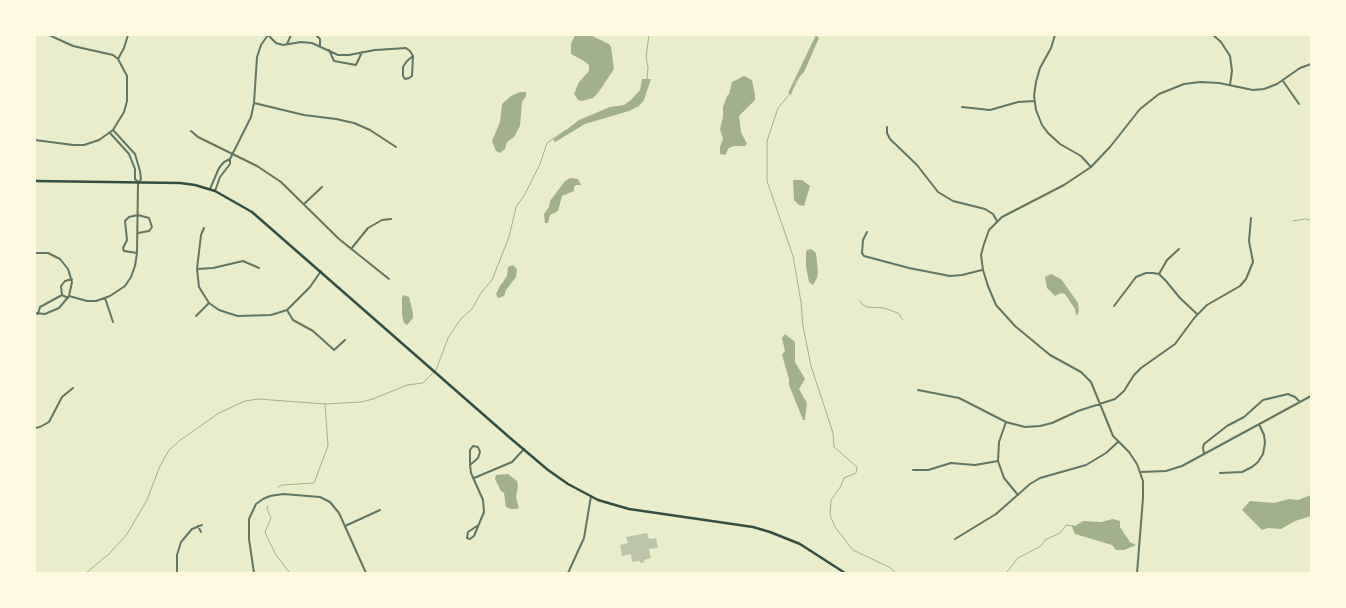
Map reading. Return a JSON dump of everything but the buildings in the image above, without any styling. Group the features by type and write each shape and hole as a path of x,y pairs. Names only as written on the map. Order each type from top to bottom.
{"main road":[{"path":"35,181 180,182 215,191 252,212 440,378 558,478 591,496 629,509 753,527 770,532 800,544 845,573"}],"street":[{"path":"35,140 84,145 99,140 110,134 113,130 124,112 127,101 127,76 118,59 112,55 73,46 49,35"},
{"path":"118,59 128,35"},
{"path":"215,191 220,177 230,164 230,159 249,122 254,103 257,57 260,45 268,35 276,43 306,42 320,46 338,55 406,48 413,56 412,76 406,78 403,76 403,67 413,56"},
{"path":"288,44 291,35"},
{"path":"316,35 320,39 320,46"},
{"path":"1055,35 1051,48 1037,75 1034,101 1038,118 1048,133 1060,144 1081,156 1091,167"},
{"path":"1213,35 1221,42 1230,56 1232,71 1230,85"},
{"path":"328,50 334,61 356,65 362,52"},
{"path":"1137,573 1143,498 1141,472 1132,456 1118,442 1108,427 1095,387 1087,377 1050,355 1004,315 992,296 983,270 982,255 984,244 989,230 997,221 1064,185 1091,167 1110,147 1140,109 1159,94 1175,86 1191,82 1210,82 1258,90 1271,87 1283,81 1300,68 1311,64"},
{"path":"1283,81 1299,104"},
{"path":"962,107 990,110 1018,102 1034,101"},
{"path":"254,103 286,111 354,123 370,130 396,147"},
{"path":"887,127 887,133 890,138 917,165 938,192 953,201 985,209 993,214 997,221"},
{"path":"36,314 40,307 62,295 87,301 105,298 116,293 128,282 135,266 138,233 138,183 141,179 140,168 135,154 113,130"},
{"path":"191,131 198,137 273,176 351,249 389,279"},
{"path":"110,134 129,154 134,169 134,179 138,183"},
{"path":"210,189 218,168 230,159"},
{"path":"134,169 140,168"},
{"path":"304,204 322,186"},
{"path":"137,253 124,251 123,248 127,240 124,220 138,215 149,218 152,227 149,231 138,233"},
{"path":"918,390 959,398 1006,422 1025,427 1043,426 1118,397 1141,368 1170,348 1198,314 1213,301 1240,286 1246,279 1253,262 1249,241 1251,218"},
{"path":"351,249 368,228 382,220 391,219"},
{"path":"204,228 198,269 199,287 209,302 219,310 238,316 271,316 287,310 310,287 321,271"},
{"path":"867,232 863,240 863,256 950,276 983,270"},
{"path":"1159,274 1167,260 1179,249"},
{"path":"35,252 48,253 60,259 68,269 72,279 69,297 60,308 52,312 36,314"},
{"path":"198,269 213,268 243,261 259,268"},
{"path":"1114,306 1136,277 1146,273 1159,274 1198,314"},
{"path":"62,295 61,286 65,281 72,279"},
{"path":"105,298 113,322"},
{"path":"196,316 209,302"},
{"path":"287,310 293,320 313,331 334,350 345,340"},
{"path":"35,428 40,428 49,422 62,397 73,388"},
{"path":"1204,454 1202,448 1204,444 1227,426 1244,417 1254,406 1263,400 1288,394 1300,402"},
{"path":"1141,472 1170,471 1311,396"},
{"path":"1006,422 999,442 998,461 1004,478 1018,495"},
{"path":"1220,473 1242,472 1258,462 1263,454 1265,443 1259,424"},
{"path":"955,539 996,514 1040,478 1093,461 1118,442"},
{"path":"470,465 478,458 480,452 478,447 473,446 470,450 470,465 484,505 482,518 474,536 470,539 467,538 468,532 477,526"},
{"path":"474,478 512,462 524,449"},
{"path":"913,470 928,470 951,463 975,465 998,461"},
{"path":"254,573 248,539 249,518 256,504 266,497 284,494 323,497 334,506 366,573"},
{"path":"568,573 584,538 591,496"},
{"path":"345,526 380,510"},
{"path":"198,526 201,532"},
{"path":"177,573 176,555 181,542 188,533 198,526 202,526"}],"shaded area":[{"path":"575,35 590,35 609,44 614,69 593,98 582,101 578,100 574,94 579,82 589,71 589,65 571,54 571,44"},
{"path":"816,35 819,38 804,72 796,81 791,95 788,93"},
{"path":"744,76 752,80 755,95 755,100 739,116 741,132 747,144 745,146 729,148 725,155 720,154 723,139 720,129 723,107 732,82"},
{"path":"642,79 651,79 644,100 639,106 629,111 585,124 555,142 553,140 579,120 610,107 624,105 640,90"},
{"path":"520,92 526,92 526,96 522,102 520,126 514,137 507,142 505,149 500,153 496,151 492,141 500,122 502,104 511,96"},
{"path":"570,178 578,179 581,185 576,185 574,191 562,196 558,211 550,215 548,223 545,223 544,214 549,207 550,201 565,181"},
{"path":"793,180 802,180 810,186 804,206 799,205 794,200"},
{"path":"811,249 816,253 818,272 813,285 809,282 806,267 806,253 807,250"},
{"path":"513,265 517,269 516,277 506,290 504,296 498,298 496,294 507,276 508,267"},
{"path":"1051,274 1061,279 1078,303 1079,312 1076,316 1075,309 1065,294 1061,293 1055,296 1047,288 1045,277"},
{"path":"404,295 409,297 413,313 413,318 407,325 404,323 402,315 402,297"},
{"path":"785,334 795,342 795,362 805,379 799,389 807,403 805,420 803,420 789,385 782,355 785,351 782,338"},
{"path":"508,474 517,481 516,497 519,508 516,509 506,507 504,493 495,479 496,475"},
{"path":"1311,495 1311,516 1295,521 1281,529 1268,528 1262,530 1242,510 1250,501 1274,503 1289,499 1298,500"},
{"path":"1113,519 1120,521 1120,527 1130,542 1136,545 1124,550 1116,550 1112,545 1075,534 1072,527 1072,525 1075,526 1083,521 1101,522"}],"waterway":[{"path":"647,79 646,57 649,35"},
{"path":"794,87 799,77"},
{"path":"789,95 778,108 767,141 767,181 793,256 811,366 833,433 834,447 857,467 856,473 844,478 831,500 830,515 835,527 853,550 889,567 896,573"},
{"path":"86,573 110,553 127,534 147,500 160,466 169,450 219,413 245,401 258,399 325,404 361,402 407,385 423,383 436,370 448,338 460,320 472,309 481,293 492,280 509,237 516,207 525,194 540,164 547,143 566,130"},
{"path":"1293,221 1311,220"},
{"path":"860,301 867,307 884,308 898,313 903,320"},
{"path":"278,487 282,485 314,483 328,446 325,404"},
{"path":"268,506 267,509 271,518 265,532 276,555 290,573"},
{"path":"1006,573 1018,558 1041,546 1045,540 1060,533 1066,525 1072,526"}]}
